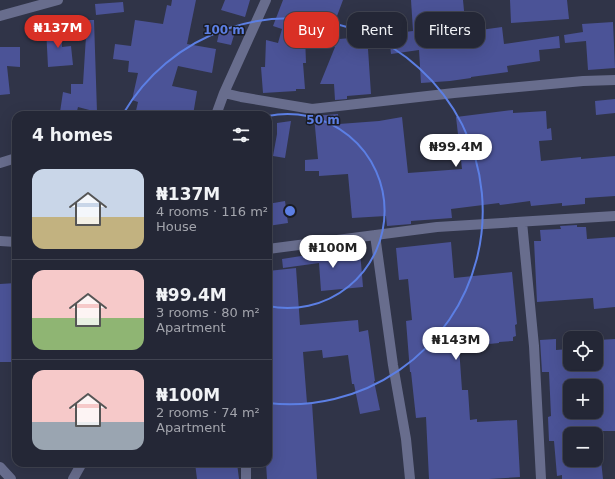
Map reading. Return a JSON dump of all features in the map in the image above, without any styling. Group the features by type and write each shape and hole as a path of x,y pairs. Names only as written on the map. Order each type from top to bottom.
{"street":[{"path":"0,16 58,0"},
{"path":"217,111 224,93 266,0"},
{"path":"224,93 312,109 568,82 615,80"},
{"path":"0,163 12,159"},
{"path":"272,248 437,227 615,216"},
{"path":"522,222 534,346 541,479"},
{"path":"375,235 393,365 406,439 410,479"},
{"path":"0,241 12,242"},
{"path":"0,467 11,479"},
{"path":"73,479 80,467"},
{"path":"246,467 246,479"}],"building":[{"path":"172,0 196,0 187,44 216,49 212,73 178,66 172,86 197,91 194,111 136,111 138,102 132,100 138,73 128,72 129,61 113,59 115,44 131,46 135,20 163,24 167,5 171,6"},
{"path":"225,0 250,0 245,17 221,10"},
{"path":"283,0 343,0 338,12 284,12 284,48 305,48 306,63 303,63 305,89 263,93 261,67 265,67 266,40 278,43 282,29 273,26"},
{"path":"411,0 463,0 464,12 415,12 415,48 485,48 485,29 502,27 504,44 559,36 560,48 539,50 540,61 507,66 508,72 450,81 421,83 419,50 391,54 390,48 407,48 407,32 413,31"},
{"path":"510,0 567,0 569,19 511,23"},
{"path":"123,2 124,12 96,15 95,4"},
{"path":"87,20 94,20 97,111 78,107 77,111 60,111 63,92 71,94 71,84 83,84"},
{"path":"613,22 615,68 588,70 586,41 565,43 564,35 583,32 582,24"},
{"path":"61,27 62,47 71,46 73,65 48,67 46,28"},
{"path":"220,29 235,32 231,45 217,42"},
{"path":"347,38 347,48 368,49 371,94 347,96 347,99 335,100 334,84 320,84 335,48 339,48 339,39"},
{"path":"0,47 20,47 20,67 7,66 10,94 0,95"},
{"path":"615,99 615,113 596,115 595,101"},
{"path":"513,110 513,113 546,111 547,129 551,128 552,140 539,141 541,161 581,157 581,159 615,156 615,196 585,198 585,204 562,206 562,203 531,206 530,201 451,209 452,218 411,221 411,224 387,226 386,216 352,218 348,174 319,176 319,171 305,171 305,160 318,159 314,116 338,114 339,124 379,121 402,117 408,173 462,169 456,117"},
{"path":"291,121 285,158 273,156 277,134 277,123"},
{"path":"285,201 288,223 272,225 272,203"},
{"path":"577,225 577,227 586,227 587,239 615,237 615,307 594,309 593,298 537,302 534,241 541,241 540,230 561,229 560,226"},
{"path":"451,242 454,278 512,272 517,324 515,325 516,336 513,337 513,341 459,347 462,390 468,390 470,420 477,419 477,422 517,420 520,477 489,479 429,479 426,417 416,418 410,372 406,321 412,320 408,279 399,280 396,248"},
{"path":"360,251 363,287 321,291 319,263 283,268 282,259 314,254"},
{"path":"296,268 300,325 358,320 359,332 368,330 374,381 380,410 360,414 354,384 352,384 348,355 323,358 322,350 303,352 307,403 312,403 317,479 267,479 266,467 272,467 272,271"},
{"path":"12,283 12,362 0,362 0,284"},
{"path":"556,339 556,350 563,350 563,371 603,371 603,340 615,339 615,431 603,431 603,427 563,427 563,467 602,467 603,479 562,479 562,475 557,476 554,441 549,441 548,417 551,416 549,372 542,372 540,340"},
{"path":"196,467 238,467 239,479 197,479"}]}
